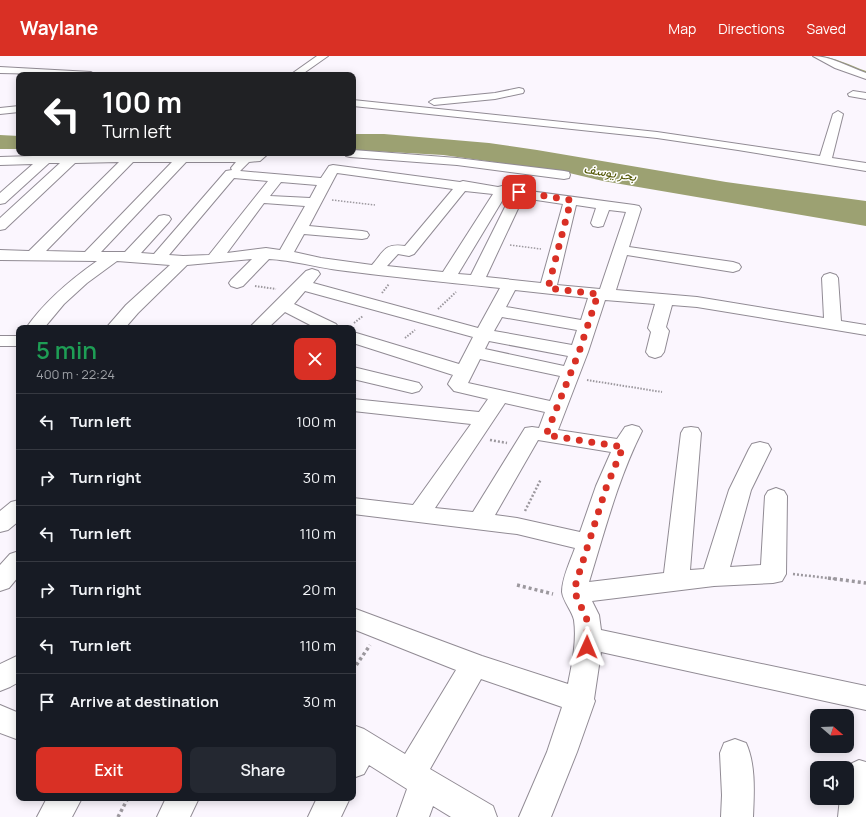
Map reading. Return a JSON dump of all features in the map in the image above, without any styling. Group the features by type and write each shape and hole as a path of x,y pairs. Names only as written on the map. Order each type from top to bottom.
{"street":[{"path":"300,72 324,56"},
{"path":"818,56 838,66 866,76"},
{"path":"0,70 52,72"},
{"path":"380,106 402,100 440,102 495,96 519,91"},
{"path":"853,94 866,96"},
{"path":"356,103 657,136 866,165"},
{"path":"825,160 838,114"},
{"path":"356,153 429,158 564,175"},
{"path":"0,161 112,158 256,158 259,156"},
{"path":"284,255 342,156"},
{"path":"17,255 112,158"},
{"path":"34,255 131,158"},
{"path":"158,259 246,158"},
{"path":"0,226 72,159"},
{"path":"89,256 182,159"},
{"path":"0,200 45,160"},
{"path":"333,169 519,192 634,209 621,250 588,327 546,435"},
{"path":"231,174 326,182"},
{"path":"214,259 277,178"},
{"path":"376,270 394,249 409,251 463,185"},
{"path":"448,278 502,190"},
{"path":"476,281 519,192"},
{"path":"261,199 316,201"},
{"path":"548,288 571,200"},
{"path":"598,222 604,205"},
{"path":"37,325 58,300 81,280 121,257 164,219"},
{"path":"299,229 362,235"},
{"path":"621,250 733,266"},
{"path":"0,255 121,257 183,261 266,253 284,255 321,263 376,270 602,294 665,299 742,309 866,330"},
{"path":"237,283 266,253"},
{"path":"118,325 132,308 183,261"},
{"path":"261,325 294,294 321,263"},
{"path":"830,278 833,325"},
{"path":"510,284 498,311 458,384 459,386 556,408"},
{"path":"294,294 427,319 485,335 579,352"},
{"path":"294,294 327,325"},
{"path":"655,352 660,331 657,328 665,299"},
{"path":"498,311 588,327"},
{"path":"356,338 464,372"},
{"path":"0,341 16,341"},
{"path":"475,352 570,375"},
{"path":"356,373 412,387"},
{"path":"420,514 500,396"},
{"path":"356,406 479,428"},
{"path":"480,522 532,433 627,439 606,488 576,583 577,596 587,620 588,638 580,701 570,732 534,817"},
{"path":"676,581 691,433"},
{"path":"714,577 740,490 760,449"},
{"path":"577,596 676,581 714,577 773,574 776,496"},
{"path":"356,506 517,526 589,543"},
{"path":"0,524 16,511"},
{"path":"0,581 16,563"},
{"path":"356,619 474,665 580,701"},
{"path":"588,638 866,698"},
{"path":"413,817 418,779 474,665"},
{"path":"0,679 16,669"},
{"path":"0,718 16,726"},
{"path":"356,750 418,779 481,817"},
{"path":"735,753 738,795 737,817"},
{"path":"854,817 859,775 866,778"},
{"path":"53,817 64,801"},
{"path":"173,817 181,801"},
{"path":"324,817 332,801"}],"path":[{"path":"316,201 375,205"},
{"path":"494,242 557,252"},
{"path":"237,283 294,294"},
{"path":"392,350 460,289"},
{"path":"570,375 662,392"},
{"path":"479,428 525,446"},
{"path":"517,526 541,479"},
{"path":"773,574 802,574 866,583"},
{"path":"517,585 577,596"},
{"path":"356,666 382,628"},
{"path":"118,817 126,801"}],"water":[{"name":"بحر يوسف","path":"356,134 384,134 489,143 726,182 866,201 866,226 603,181 565,172 443,155 356,150"},
{"path":"0,135 16,136 16,149 0,149"}],"waterway":[{"path":"822,56 842,66 866,74"}],"route":[{"path":"519,192 571,200 548,288 598,294 579,352 546,435 623,447 606,488 576,583 575,593 587,620 587,647"}]}
